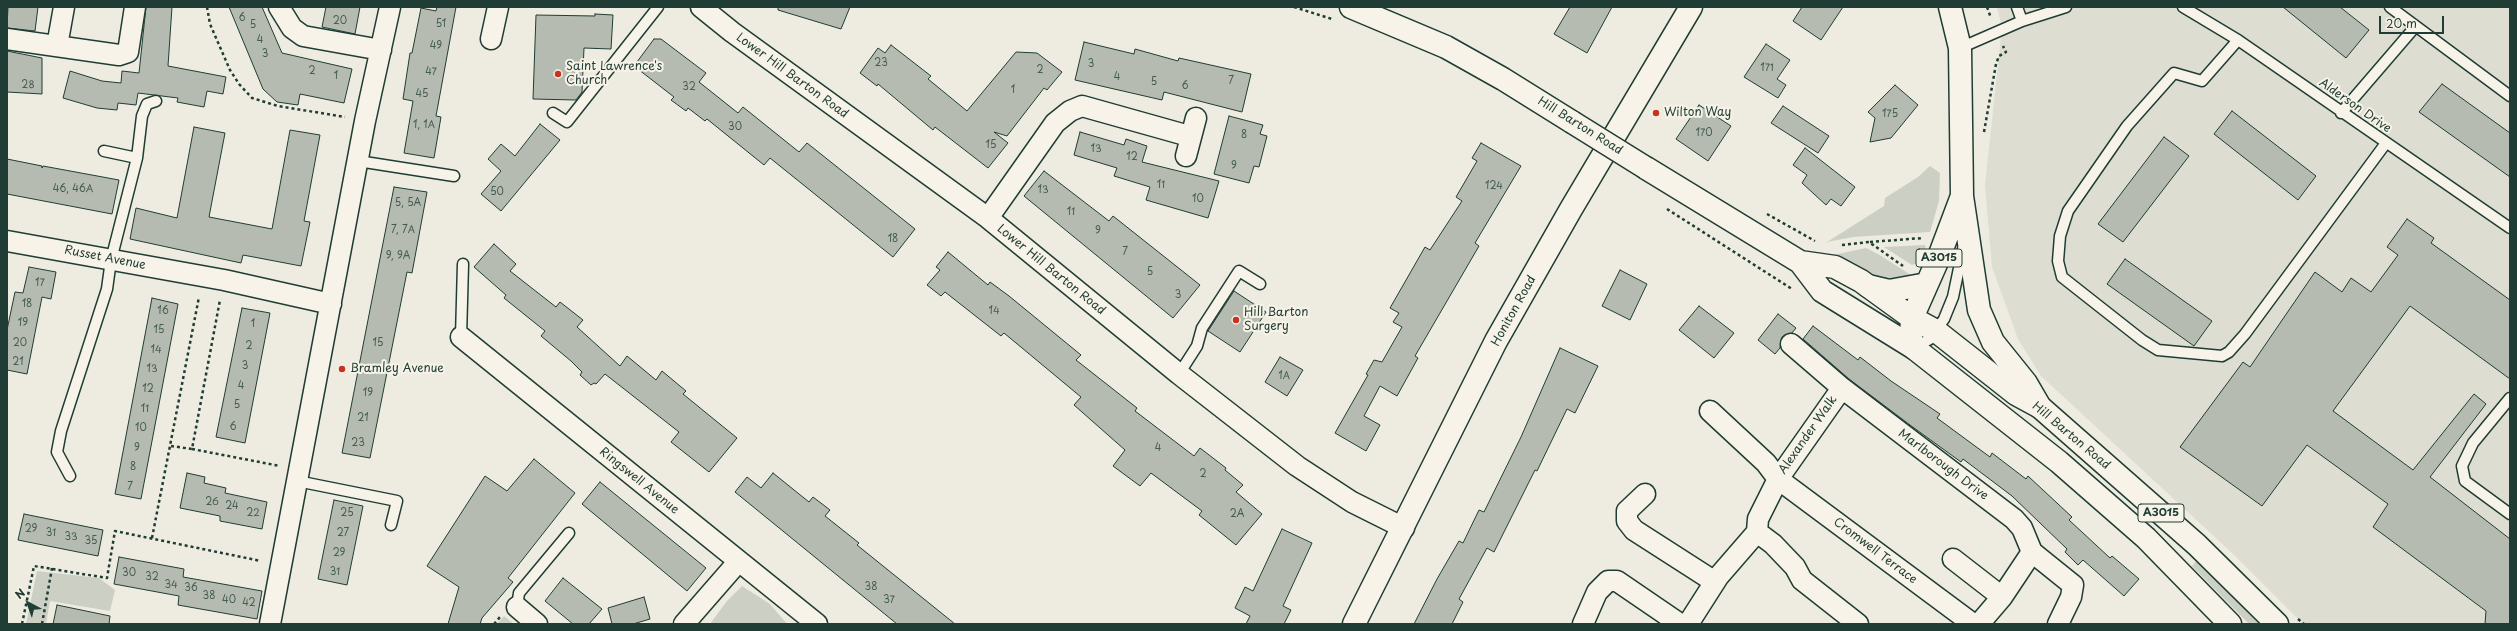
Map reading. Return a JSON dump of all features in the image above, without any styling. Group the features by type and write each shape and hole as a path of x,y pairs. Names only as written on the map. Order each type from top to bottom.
{"main road":[{"name":"Hill Barton Road","path":"1351,7 1446,48 1503,79 1800,262 1822,292 1914,348 2058,462 2140,532 2230,624"},
{"name":"Honiton Road","path":"1354,624 1404,528 1496,341 1571,209 1691,7"},
{"name":"A3015","path":"1950,7 1960,48 1962,196 1979,310 1993,342 2026,383 2040,407"},
{"name":"A3015","path":"1914,348 1911,338 1912,318 1962,196"},
{"name":"Hill Barton Road","path":"1800,262 1835,267 1868,286 1912,318 1936,331 2016,394 2040,407 2197,545 2277,624"},
{"path":"1868,286 1888,291 1927,284"}],"street":[{"path":"57,46 64,7"},
{"path":"7,39 119,55 128,52 135,7"},
{"path":"279,7 292,28 303,36 381,50"},
{"path":"270,624 365,121 390,7"},
{"path":"491,39 498,7"},
{"name":"Lower Hill Barton Road","path":"701,7 732,32 988,218 1179,374 1297,466 1352,502 1404,528"},
{"path":"988,218 1055,124 1070,111 1082,106 1193,127 1186,156"},
{"name":"Russet Avenue","path":"7,241 224,280 331,304"},
{"name":"Ringswell Avenue","path":"461,337 811,622"},
{"name":"Alexander Walk","path":"1757,532 1758,519 1778,479 1842,388 1791,344"},
{"name":"Marlborough Drive","path":"1842,388 2014,519 2022,528 2032,552 2072,585 2071,597 2058,624"},
{"name":"Cromwell Terrace","path":"1710,412 1766,463 1778,479 1973,624"},
{"path":"1645,494 1627,511 1626,521 1634,530 1714,582"},
{"path":"1688,624 1714,582 1757,532 1773,544 1795,567 1802,580 1858,624"},
{"path":"1979,624 2002,596 2032,552"},
{"path":"1952,559 2002,596"},
{"path":"684,624 738,562"},
{"path":"1582,624 1597,592 1608,580 1616,580 1680,624"},
{"path":"517,607 537,624"}],"lane":[{"path":"554,112 567,122 658,7"},
{"path":"2017,7 2022,21"},
{"path":"1960,48 2022,21 2066,7"},
{"name":"Alderson Drive","path":"2183,7 2238,40 2341,113 2510,228"},
{"path":"2390,7 2510,96"},
{"path":"2341,113 2415,27"},
{"path":"2238,40 2202,81 2174,73 2127,126 2068,211 2060,236 2058,261 2062,277 2142,340 2158,350 2222,356 2229,352 2245,334 2386,143"},
{"path":"70,476 57,452 59,438 107,289 111,260 137,158 142,116 147,104 156,101"},
{"path":"104,151 137,158"},
{"path":"358,161 454,176"},
{"path":"1914,348 1930,339 1949,308 1967,231"},
{"path":"461,337 463,264"},
{"path":"1179,374 1197,346 1202,328 1239,271 1260,284"},
{"path":"2510,398 2472,443 2462,466 2465,481 2510,514"},
{"path":"298,475 397,501 391,526"},
{"path":"517,607 519,594 569,533"}],"path":[{"path":"207,7 210,24 230,70 239,84 252,98 278,106 365,121"},
{"path":"1294,7 1334,19"},
{"path":"1984,138 1996,64 1999,56 2006,52 1987,7"},
{"path":"1663,205 1794,290"},
{"path":"1835,247 1869,242 1928,238"},
{"path":"1869,242 1908,270"},
{"path":"152,538 203,276"},
{"path":"192,449 224,280"},
{"path":"171,446 192,449 298,475"},
{"path":"22,624 34,566 107,578 115,530 280,565"},
{"path":"42,624 52,568"}],"shaded area":[{"path":"1997,7 2510,7 2510,624 2303,624 2231,552 2041,376 2018,339 1992,267 1985,185 2002,27"},
{"path":"1930,166 1940,173 1939,201 1930,232 1853,237 1827,242 1884,206 1885,198 1918,177"},
{"path":"1925,245 1926,249 1917,263 1912,265 1884,247"},
{"path":"1866,248 1914,277 1889,283 1833,255"},
{"path":"2197,560 2262,624 2249,624 2192,566"},
{"path":"37,571 99,578 115,590 110,611 50,601 46,624 26,624"},
{"path":"742,586 770,604 787,624 710,624 727,601"},
{"path":"504,616 514,624 497,624"}],"building":[{"path":"8,7 38,7 35,31 7,28"},
{"path":"146,7 172,7 168,66 226,77 223,94 207,91 204,107 177,102 178,98 138,93 136,105 118,103 117,110 97,108 63,98 70,71 102,81 121,83 122,71 139,73"},
{"path":"229,7 262,7 282,53 352,69 344,103 300,94 298,105 277,102 263,89"},
{"path":"326,7 360,7 355,34 322,27"},
{"path":"437,7 456,7 436,116 441,117 434,158 404,153 413,101 403,99 410,53 412,53 421,8 436,11"},
{"path":"778,7 850,7 841,29 778,10"},
{"path":"1570,7 1612,7 1587,53 1554,34"},
{"path":"1802,7 1843,7 1821,40 1793,21"},
{"path":"2283,7 2340,7 2369,30 2346,58"},
{"name":"Saint Lawrence's Church","path":"595,14 613,15 611,49 584,48 582,92 576,100 533,99 536,15 595,16"},
{"path":"654,39 661,39 706,73 699,82 738,113 743,107 799,152 807,143 915,229 893,257 770,158 764,165 707,119 705,121 688,108 686,111 671,100 674,97 634,66"},
{"path":"1084,42 1134,54 1135,49 1178,61 1179,58 1251,74 1242,112 1164,92 1162,100 1075,80"},
{"path":"1766,44 1790,60 1777,79 1786,85 1778,98 1744,77"},
{"path":"891,45 931,76 928,79 967,111 1016,52 1037,53 1062,72 1047,90 1044,88 1007,136 994,132 1008,143 988,168 935,127 933,130 878,84 877,86 860,73 878,48 885,53"},
{"path":"7,51 42,58 42,94 7,92"},
{"path":"2442,84 2510,133 2510,177 2419,112"},
{"path":"1895,85 1918,105 1891,138 1870,142 1875,118 1868,112"},
{"path":"1699,105 1731,126 1708,161 1676,139"},
{"path":"1783,106 1829,136 1818,153 1771,123"},
{"path":"2232,111 2316,176 2298,200 2214,134"},
{"path":"1229,116 1263,125 1260,134 1267,136 1259,167 1254,166 1249,183 1214,174"},
{"path":"540,124 560,140 501,211 481,194 501,171 488,159 501,144 515,156"},
{"path":"194,127 225,133 209,217 272,229 290,130 320,135 304,221 310,222 301,266 243,255 241,263 130,239 136,208 177,218"},
{"path":"1080,132 1124,145 1126,139 1147,146 1142,162 1219,181 1208,218 1146,200 1150,187 1114,176 1117,168 1074,155"},
{"path":"2164,137 2189,156 2123,242 2098,224"},
{"path":"1481,143 1521,166 1475,243 1479,246 1415,356 1418,358 1397,396 1380,386 1364,416 1380,425 1366,451 1335,433 1368,375 1366,374 1374,360 1382,362 1402,327 1393,322 1399,313 1390,308 1425,247 1430,250 1462,201 1456,197 1477,161 1472,158"},
{"path":"1805,148 1855,187 1841,206 1831,199 1826,205 1802,183 1807,175 1793,165"},
{"path":"7,159 42,166 42,168 43,166 119,180 112,214 7,194"},
{"path":"1044,171 1109,221 1113,216 1200,285 1173,318 1024,196"},
{"path":"394,187 427,192 412,273 407,272 370,458 342,453"},
{"path":"2407,219 2434,238 2431,243 2510,300 2510,379 2410,306 2333,411 2413,470 2474,394 2486,404 2430,477 2510,539 2510,624 2485,624 2486,611 2373,527 2388,504 2307,445 2262,506 2180,447 2243,362 2250,367 2315,272 2342,292 2351,278 2371,292 2398,255 2387,247"},
{"path":"494,244 516,264 510,271 556,307 560,302 583,320 577,327 620,366 627,356 656,380 662,371 686,391 683,394 737,438 709,472 671,442 679,432 605,374 596,384 594,383 591,385 580,375 582,372 571,361 541,336 545,331 504,298 506,295 474,267"},
{"path":"948,252 988,285 990,282 1009,296 1081,355 1076,360 1137,408 1135,411 1194,456 1200,448 1226,468 1225,470 1243,485 1236,492 1262,514 1236,545 1199,515 1202,511 1151,473 1140,486 1113,466 1125,450 1074,405 1081,397 1004,333 1001,336 945,292 941,296 927,285 940,270 936,267"},
{"path":"2125,259 2212,321 2194,346 2107,284"},
{"path":"29,267 56,272 51,299 42,297 27,374 7,370 7,330 15,292 23,293"},
{"path":"1620,270 1647,284 1630,320 1602,306"},
{"name":"Hill Barton Surgery","path":"1234,291 1266,312 1240,352 1208,331"},
{"path":"152,298 178,304 141,499 115,494"},
{"path":"1699,306 1734,333 1714,358 1679,330"},
{"path":"242,308 270,313 245,443 216,437"},
{"path":"1778,314 1796,328 1792,333 1782,337 1780,348 1775,354 1758,340"},
{"path":"1813,326 1858,360 1860,357 1891,381 1940,414 1937,418 1990,457 1992,453 2026,479 2028,476 2072,517 2069,520 2110,558 2112,556 2139,579 2124,596 2083,560 2078,565 2065,552 2067,549 2012,496 1963,459 1961,462 1910,425 1849,379 1803,339"},
{"path":"1560,348 1598,366 1575,413 1567,409 1537,471 1535,470 1494,552 1487,548 1459,599 1463,602 1452,624 1414,624 1437,579 1459,541 1463,543 1479,510 1484,512 1521,437"},
{"path":"1280,357 1303,370 1287,396 1265,382"},
{"path":"534,459 575,493 508,578 513,582 482,618 480,624 448,624 459,587 427,566 485,476 507,491"},
{"path":"187,473 205,477 204,483 226,488 225,493 267,502 262,529 220,521 220,516 180,508"},
{"path":"773,473 809,502 813,497 830,510 825,516 859,543 857,545 955,624 897,624 735,492 747,477 761,488"},
{"path":"600,482 706,568 687,591 582,504"},
{"path":"334,500 363,506 347,585 318,579"},
{"path":"24,514 103,530 98,556 18,540"},
{"path":"1282,529 1312,543 1283,606 1291,610 1284,624 1246,624 1250,616 1235,608 1245,587 1253,591"},
{"path":"119,557 184,569 183,577 262,591 257,619 178,605 179,596 114,584"},
{"path":"563,578 602,609 589,624 573,624 545,601"},
{"path":"644,597 650,619 633,624 612,624 608,608"},
{"path":"57,605 110,616 109,624 53,624"}],"place":[{"name":"Saint Lawrence's Church","path":"558,74"},
{"name":"Wilton Way","path":"1656,113"},
{"name":"Hill Barton Surgery","path":"1236,320"},
{"name":"Bramley Avenue","path":"342,369"}]}
